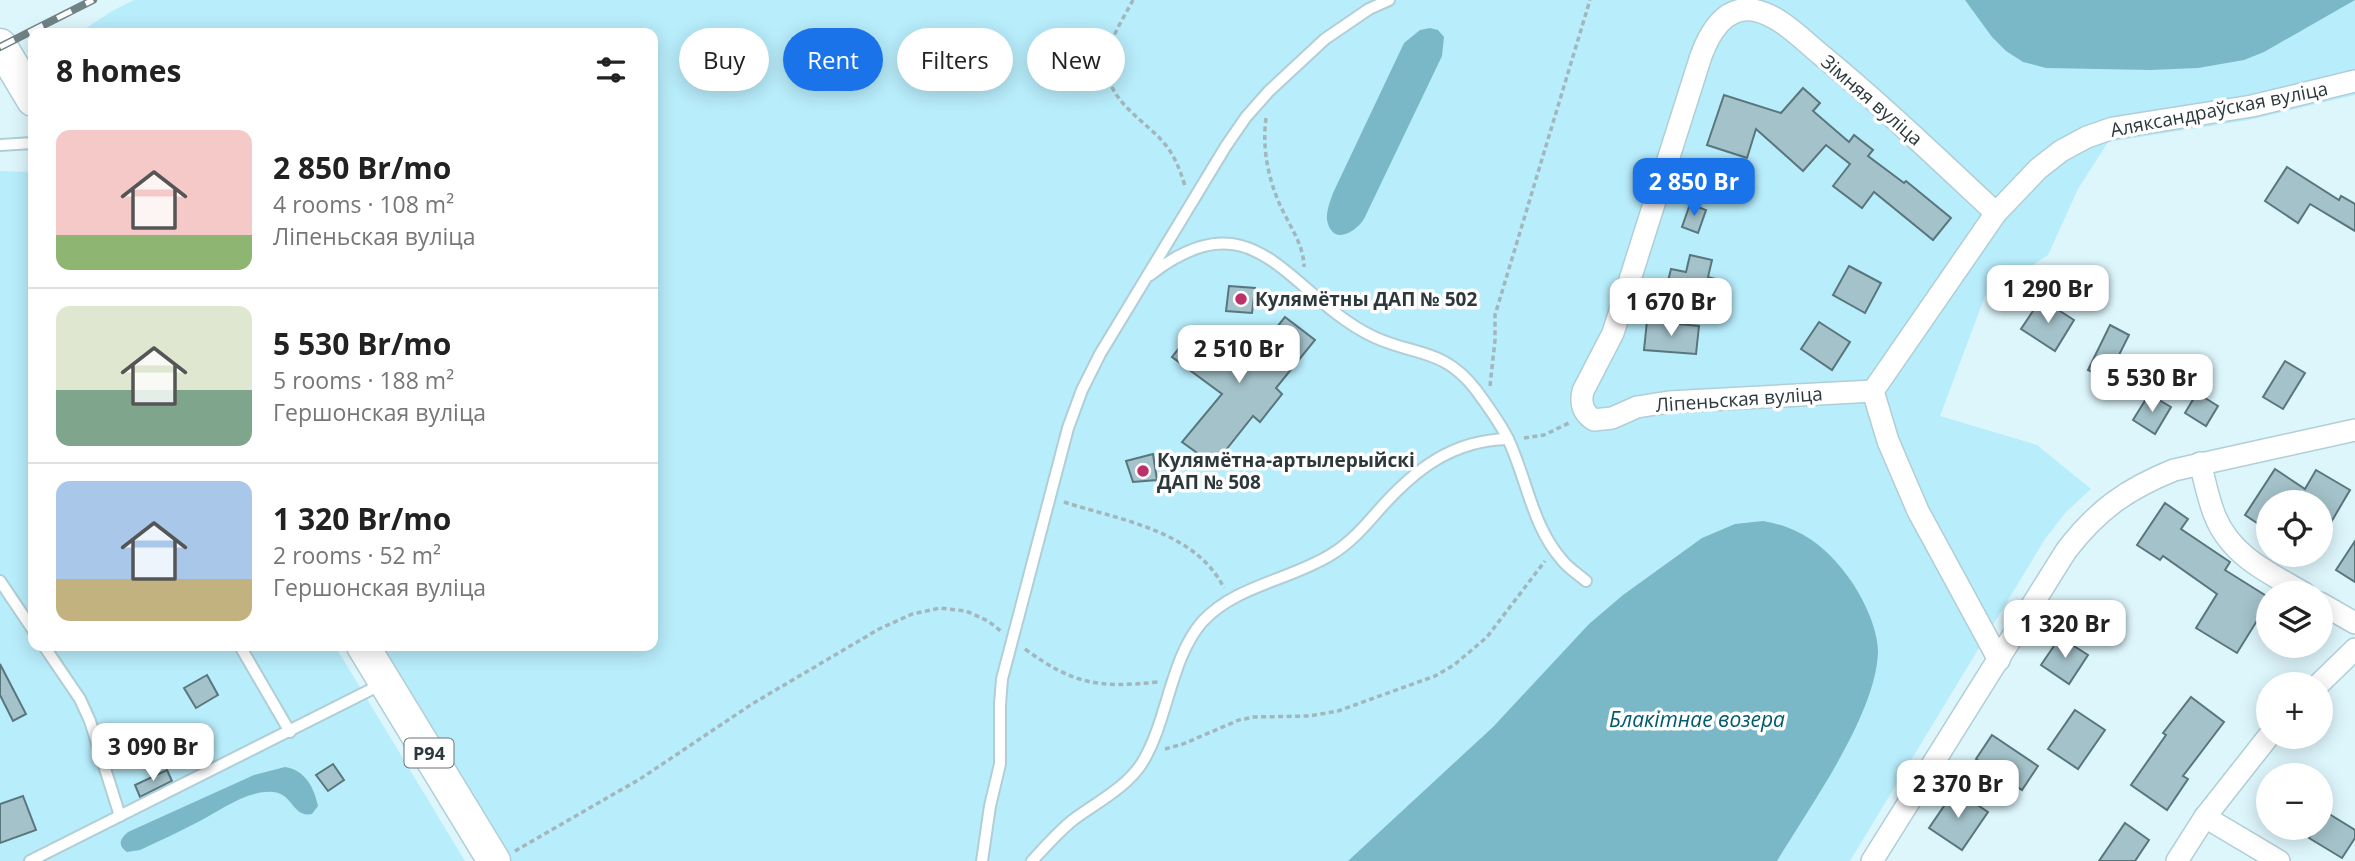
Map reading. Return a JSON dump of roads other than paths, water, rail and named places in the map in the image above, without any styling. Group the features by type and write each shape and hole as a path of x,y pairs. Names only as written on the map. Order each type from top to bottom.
{"main road":[{"path":"0,45 28,92"},
{"name":"Р94","path":"366,651 504,856"}],"street":[{"name":"Зімняя вуліца","path":"1586,412 1581,400 1583,391 1616,324 1707,41 1714,28 1735,12 1752,10 1787,27 1896,119 1996,213"},
{"name":"Аляксандраўская вуліца","path":"1873,391 1996,213 2038,169 2061,151 2087,137 2113,128 2252,106 2355,81"},
{"name":"Ліпеньская вуліца","path":"1586,412 1594,420 1603,420 1637,407 1660,403 1873,391"},
{"path":"1873,391 1888,441 1917,511 1999,660"},
{"path":"1872,861 2066,551 2102,510 2147,481 2200,463 2355,430"},
{"path":"2200,463 2214,515 2234,547 2250,562 2283,581"},
{"path":"2333,610 2355,623"},
{"path":"2331,672 2355,649"},
{"path":"2177,861 2205,817 2259,749"},
{"path":"2205,817 2279,861"}],"lane":[{"path":"982,861 990,806 1000,764 1002,679 1068,428 1082,390 1144,280 1246,117 1269,91 1325,39 1369,9 1389,0"},
{"path":"0,145 28,143"},
{"path":"1144,280 1167,262 1189,250 1211,244 1232,245 1255,251 1277,263 1328,307 1374,338 1432,355 1455,368 1473,386 1508,439 1534,512 1553,548 1562,560 1586,581"},
{"path":"1032,861 1071,821 1128,780 1149,751 1182,659 1201,624 1215,610 1230,600 1311,567 1334,553 1352,540 1414,476 1450,451 1469,443 1508,439"},
{"path":"0,581 28,623"},
{"path":"0,605 11,599"},
{"path":"47,651 80,699 90,721 120,816"},
{"path":"243,651 290,732"},
{"path":"30,861 386,682"}],"water":[{"path":"1965,0 2355,0 2264,52 2244,60 2198,68 2151,70 2046,68 2023,62 2006,51 1992,37"},
{"path":"1420,30 1438,30 1444,37 1442,56 1364,219 1350,232 1339,235 1334,233 1327,220 1333,193 1404,43"},
{"name":"Блакітнае возера","path":"1763,521 1788,528 1810,539 1838,564 1852,582 1868,611 1878,652 1866,704 1854,731 1777,861 1348,861 1493,727 1589,624 1623,595 1702,538 1735,524"},
{"path":"285,767 308,780 318,806 312,814 300,813 280,794 263,792 234,802 140,850 127,852 122,847 122,840 128,832 254,775"}],"railway":[{"path":"38,28 93,0"},
{"path":"0,47 28,33"}],"place":[{"name":"Кулямётны ДАП № 502","path":"1241,299"},
{"name":"Кулямётна-артылерыйскі ДАП № 508","path":"1143,471"}]}
